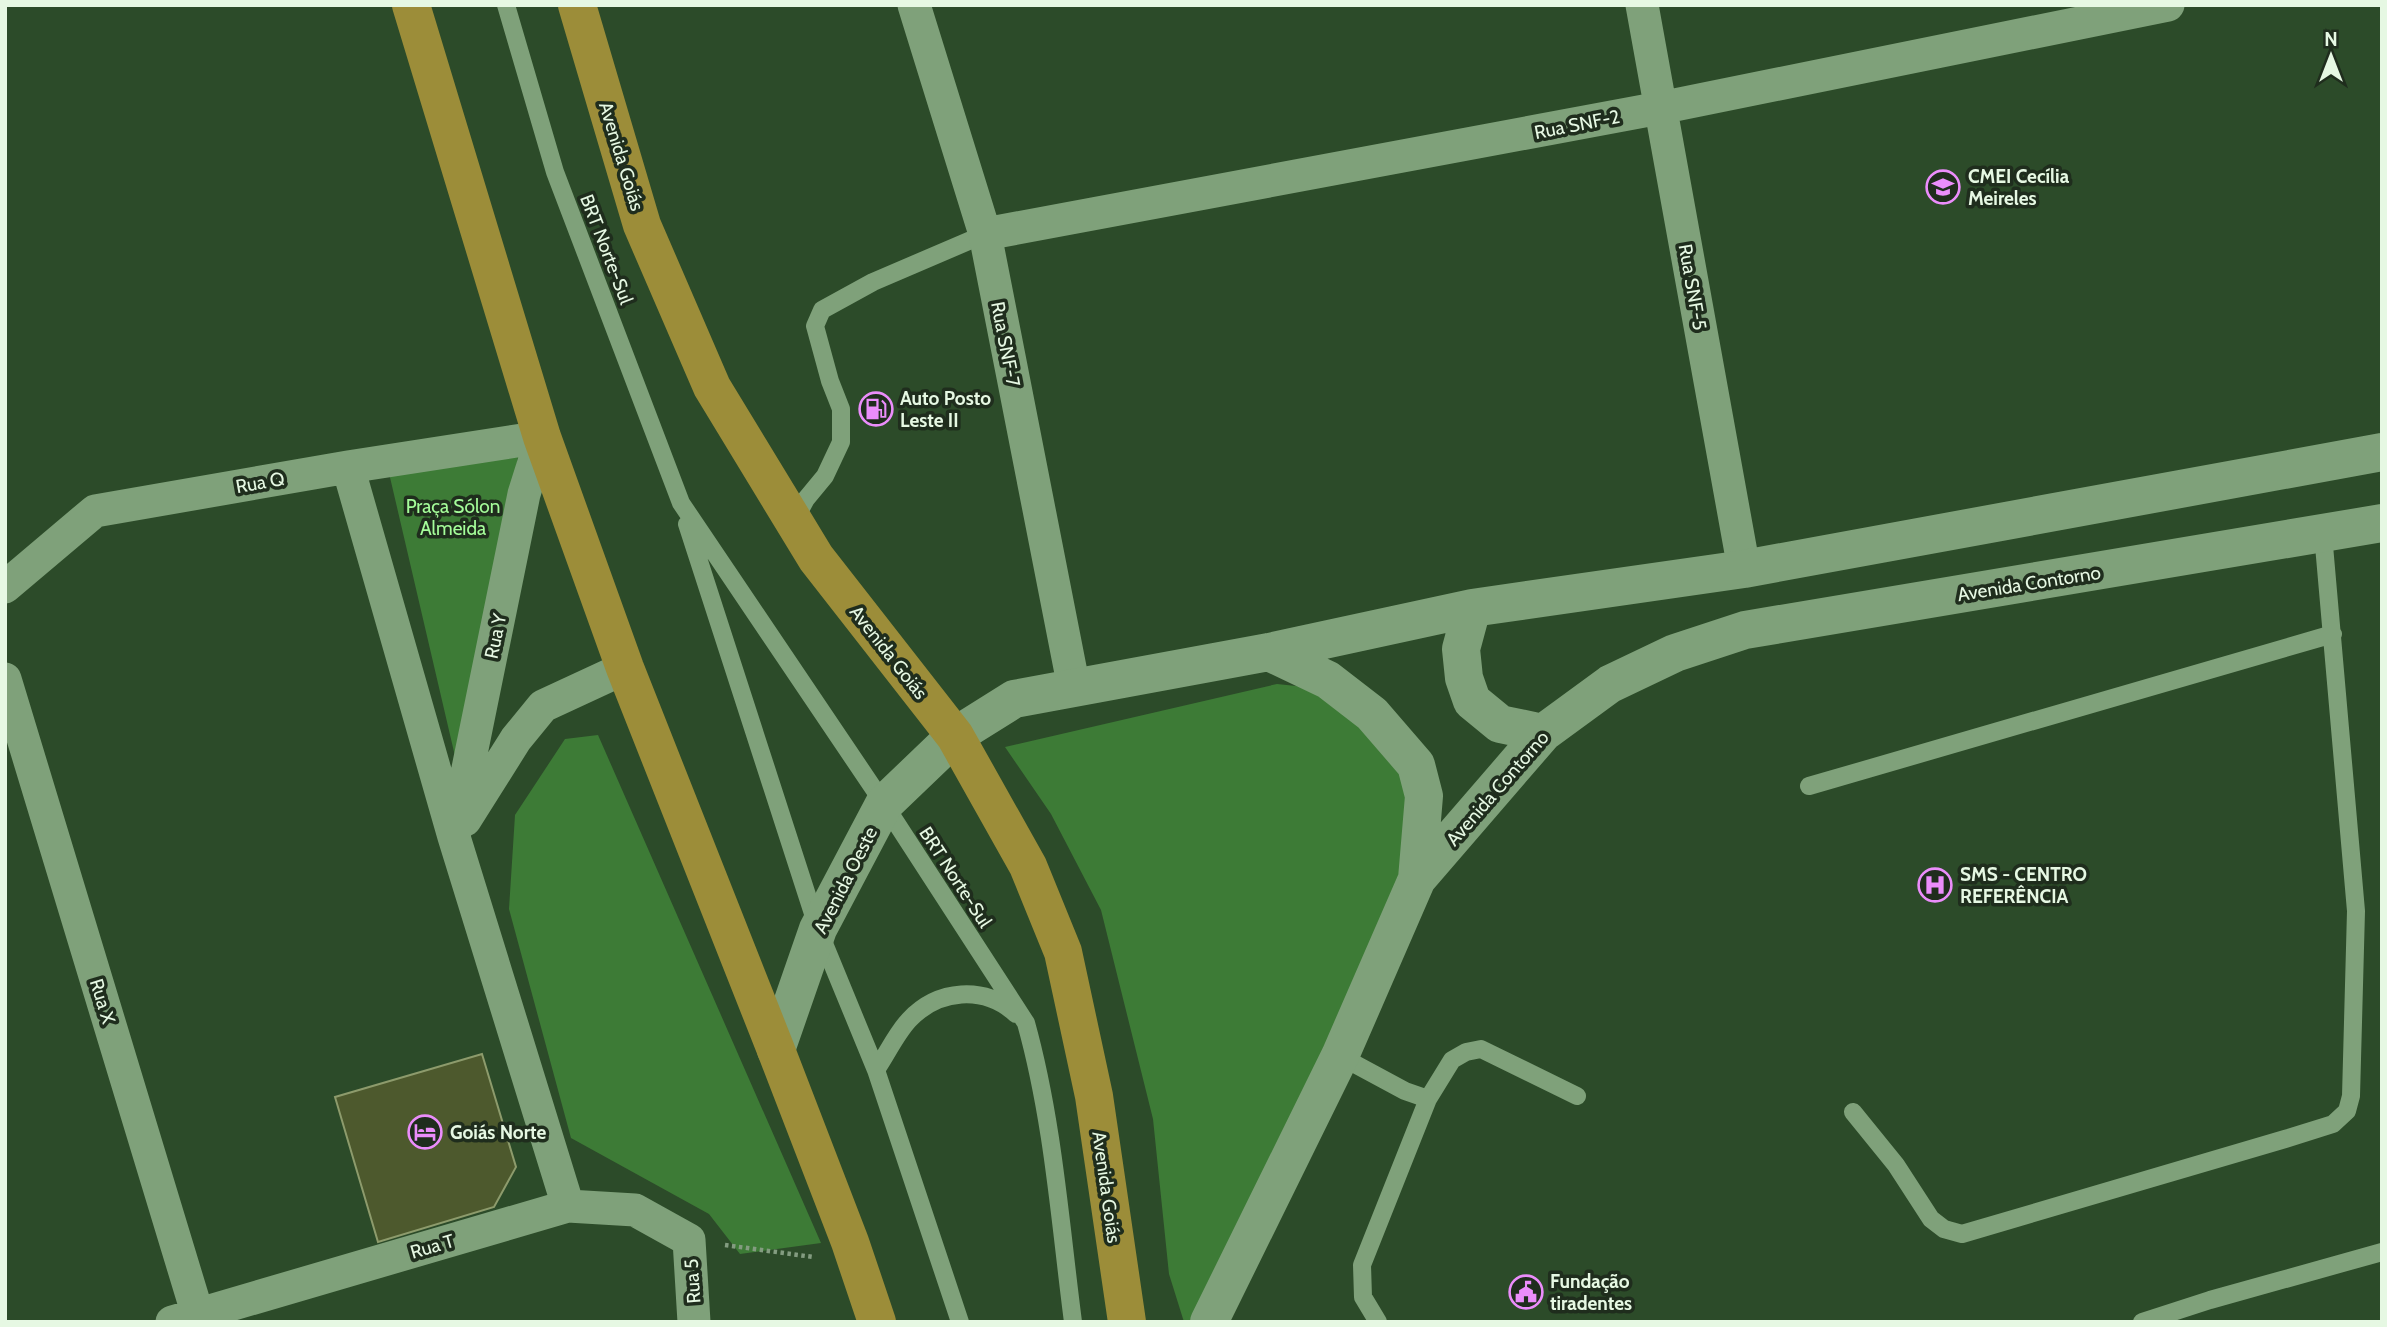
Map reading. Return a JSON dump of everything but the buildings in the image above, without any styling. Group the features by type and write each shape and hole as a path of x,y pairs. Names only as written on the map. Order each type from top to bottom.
{"main road":[{"path":"411,5 542,437 625,668 776,1050 877,1322"},
{"name":"Avenida Goiás","path":"577,5 642,225 712,387 817,558 956,736 1028,866 1063,952 1094,1096 1127,1322"},
{"path":"956,736 1014,699 1269,652 1472,608 1744,569 2382,452"},
{"name":"Avenida Contorno","path":"1209,1322 1340,1056 1417,879 1543,733 1610,684 1675,653 1745,630 2382,523"},
{"path":"1472,608 1461,649 1464,678 1472,701 1500,724 1543,733"},
{"path":"1269,652 1328,680 1372,714 1416,765 1424,796 1417,879"},
{"name":"Avenida Oeste","path":"776,1050 818,929 884,804 956,736"}],"street":[{"name":"Rua SNF-7","path":"914,5 985,234 1074,688"},
{"name":"Rua SNF-5","path":"1642,5 1744,569"},
{"name":"Rua SNF-2","path":"985,234 1660,108 2168,5"},
{"name":"Rua Q","path":"5,587 95,511 542,437"},
{"name":"Rua Y","path":"454,837 524,494 542,437"},
{"name":"Rua Y","path":"348,467 454,837 568,1206"},
{"path":"454,837 516,739 543,706 625,668"},
{"name":"Rua X","path":"5,679 190,1319"},
{"name":"Rua T","path":"190,1319 568,1206 635,1210 689,1240"},
{"name":"Rua 5","path":"689,1240 694,1322"}],"lane":[{"path":"506,5 555,172 681,503 818,929 876,1070 960,1322"},
{"path":"794,521 806,499 825,475 841,442 841,409 830,381 815,326 822,310 873,282 985,234"},
{"name":"BRT Norte-Sul","path":"681,503 884,804 1026,1023 1037,1062 1048,1130 1073,1322"},
{"path":"1853,1112 1896,1165 1931,1219 1944,1229 1962,1234 2333,1124 2347,1111 2351,1096 2356,911 2323,534"},
{"path":"1809,786 2333,634"},
{"path":"876,1070 909,1020 930,1001 961,994 986,996 1005,1004 1026,1023"},
{"path":"1378,1322 1363,1297 1362,1265 1428,1100 1452,1060 1466,1052 1481,1049 1577,1096"},
{"path":"1340,1056 1405,1091 1428,1100"},
{"path":"2142,1322 2382,1252"}],"path":[{"path":"689,1240 857,1263"}],"green space":[{"name":"Praça Sólon Almeida","path":"519,452 458,769 389,473"},
{"path":"1277,684 1315,688 1349,711 1399,767 1414,811 1394,908 1196,1322 1184,1322 1169,1274 1153,1119 1101,910 1051,814 1005,747"},
{"path":"598,735 821,1243 740,1254 709,1214 571,1138 509,909 515,815 565,739"}],"place":[{"name":"CMEI Cecília Meireles","path":"1943,187"},
{"name":"Auto Posto Leste II","path":"876,409"},
{"name":"SMS - CENTRO REFERÊNCIA","path":"1935,885"},
{"name":"Goiás Norte","path":"425,1132"},
{"name":"Fundação tiradentes","path":"1526,1292"}]}
